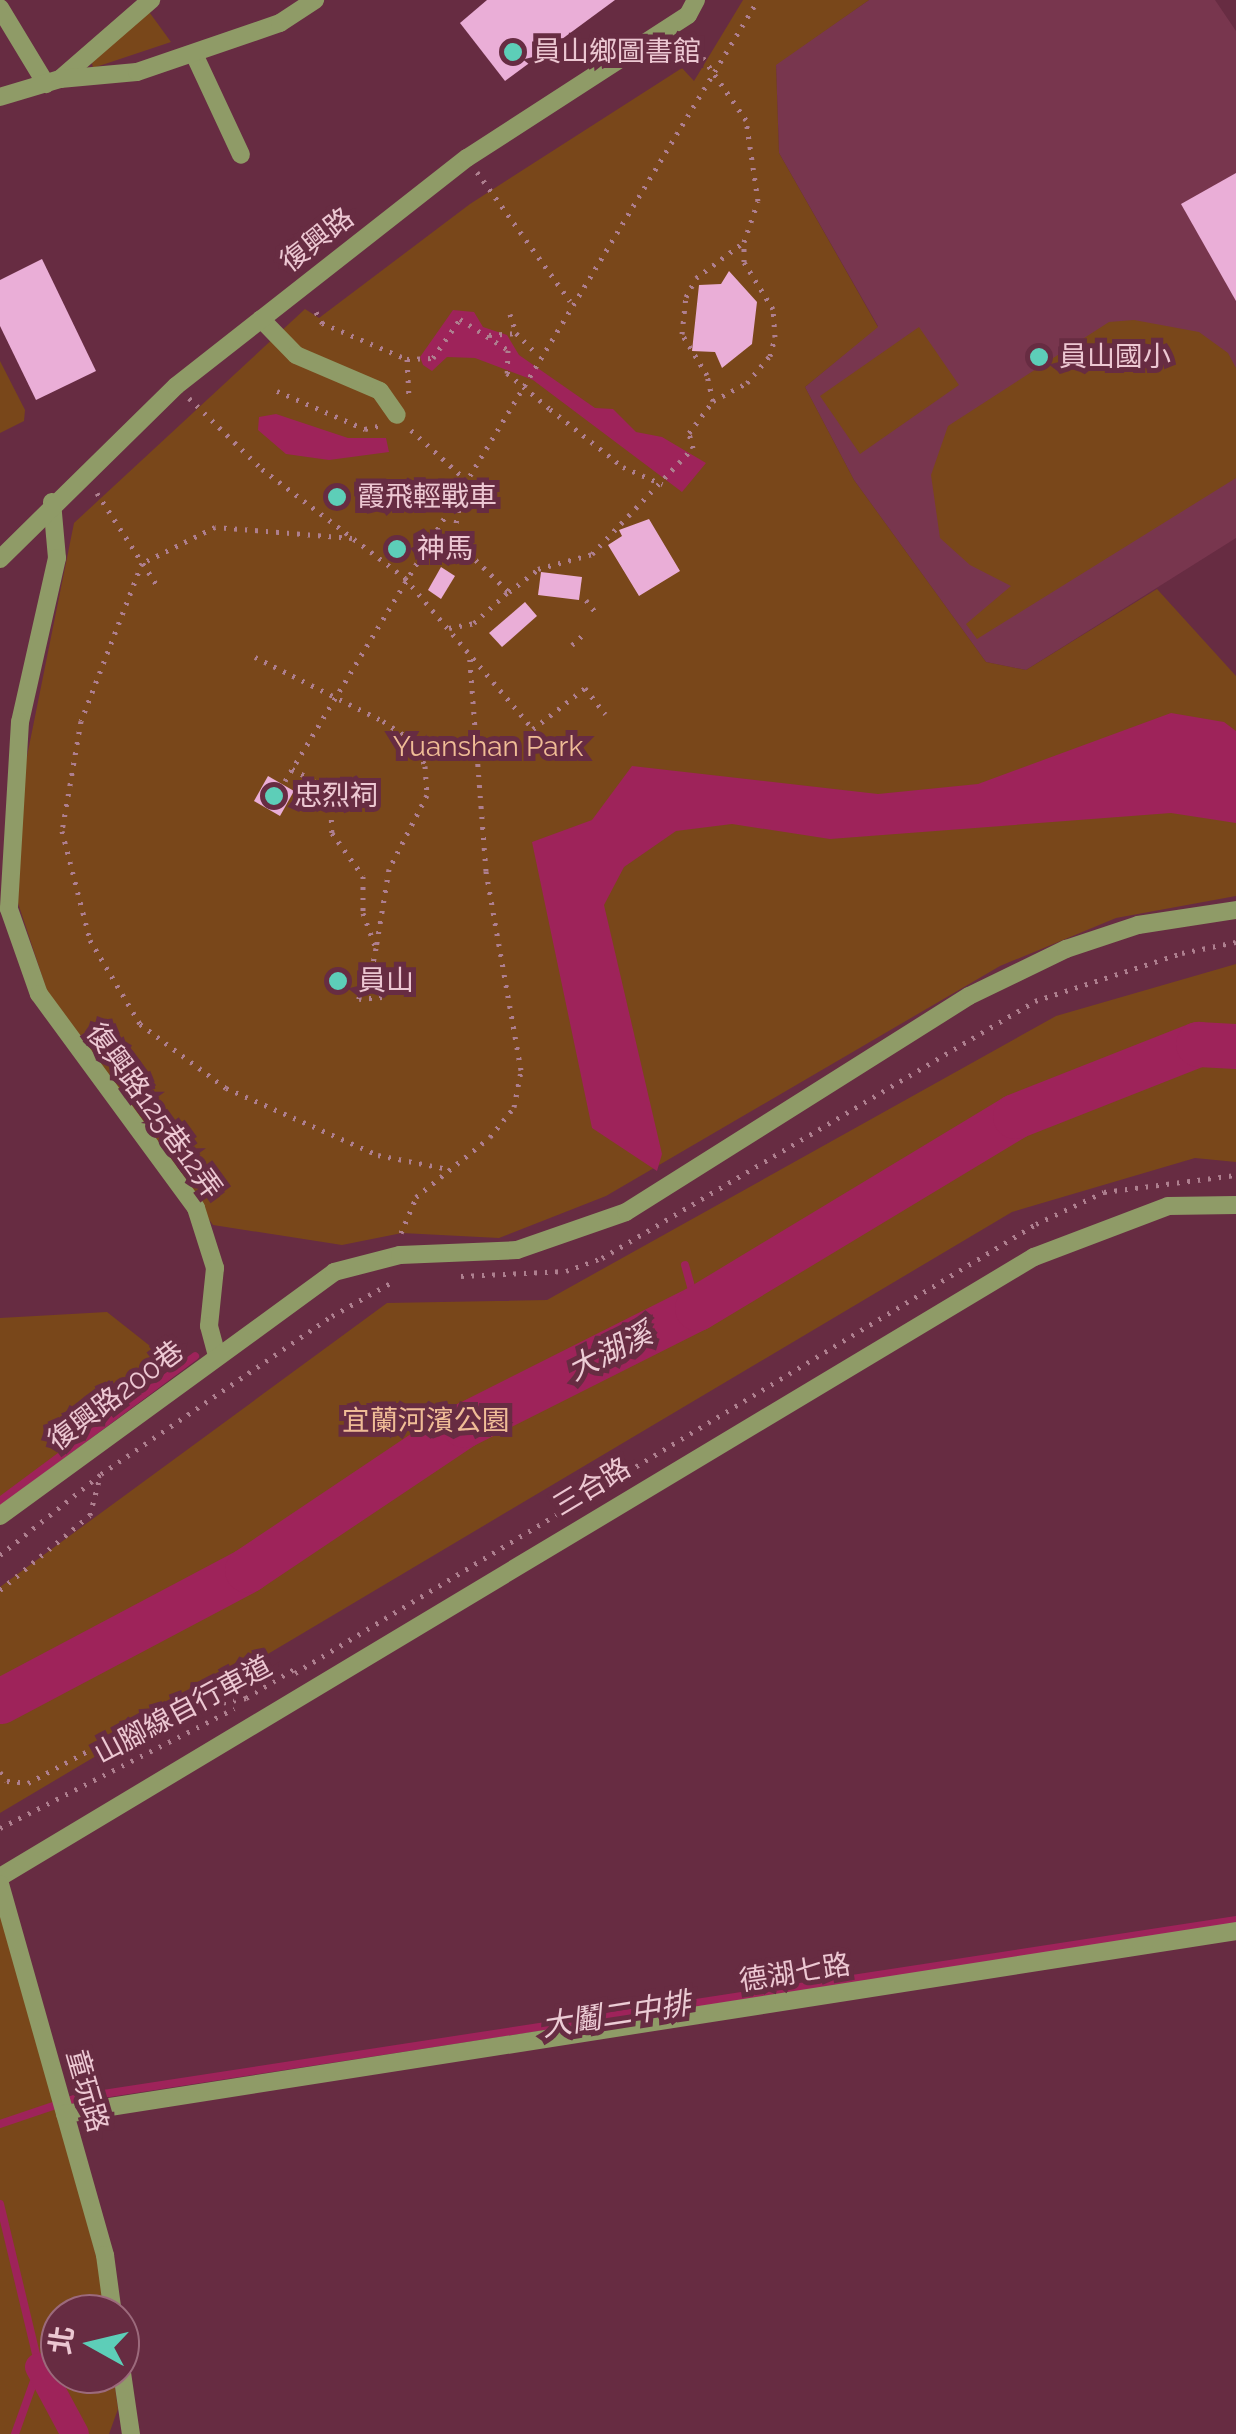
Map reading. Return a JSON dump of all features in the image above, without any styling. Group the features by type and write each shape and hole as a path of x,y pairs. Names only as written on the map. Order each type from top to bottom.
{"street":[{"path":"53,82 152,0"},
{"path":"1,96 53,82 118,76 194,54 280,23 315,0"},
{"name":"復興路","path":"0,558 52,502 176,386 466,158 686,5"},
{"path":"0,8 53,82"},
{"path":"194,54 241,154"},
{"path":"261,319 296,355 380,391 397,416"},
{"name":"復興路125巷12弄","path":"52,502 57,558 20,722 5,914 39,994 81,1060 196,1208 215,1268 209,1326 217,1355"},
{"name":"復興路200巷","path":"0,1516 334,1272 400,1255 518,1250 626,1212 970,996 1066,948 1138,925 1236,910"},
{"name":"三合路","path":"0,1880 416,1623 1034,1257 1168,1206 1236,1205"},
{"name":"童玩路","path":"0,1880 105,2256 111,2294"},
{"name":"德湖七路","path":"65,2114 1236,1932"},
{"path":"125,2394 131,2434"}],"path":[{"path":"285,781 570,302 758,0"},
{"path":"449,628 474,623 538,569 592,554 693,448 689,433 713,401 748,383 770,356 775,337 774,309 744,262 744,242 758,201 746,120 716,69 697,49"},
{"path":"466,158 570,302"},
{"path":"713,401 707,375 682,334 686,296 696,278 744,242"},
{"path":"510,314 516,333 537,357"},
{"path":"406,359 433,358 460,319 508,350 506,373 623,466 662,484"},
{"path":"486,335 516,333"},
{"path":"176,386 262,469 404,578 534,729 585,688 604,714"},
{"path":"397,416 465,479"},
{"path":"465,479 453,538 509,592"},
{"path":"97,493 158,587"},
{"path":"352,538 215,528 142,563 81,721 62,831 90,940 140,1024 226,1088 378,1155 448,1169"},
{"path":"586,600 597,614"},
{"path":"572,646 586,633"},
{"path":"392,1241 416,1198 490,1137 514,1107 521,1070 486,871 469,652"},
{"path":"255,656 414,742 425,766 427,796 389,869 373,979 382,997 358,999 360,985 373,979"},
{"path":"292,770 313,780 331,809 332,834 363,876 363,913 376,948"},
{"path":"0,1555 100,1474 90,1515 0,1590"},
{"path":"0,1772 7,1781 28,1783 150,1718 246,1698 381,1620 416,1623"},
{"name":"山腳線自行車道","path":"0,1828 238,1707 381,1620"}],"shaded area":[{"name":"員山國小","path":"869,0 1215,0 1236,31 1236,538 1026,670 986,662 854,480 805,387 878,326 779,153 776,64"},
{"path":"453,310 474,312 483,327 507,335 519,355 595,408 613,409 636,432 662,437 706,463 682,492 533,380 475,358 447,357 432,371 420,357"},
{"path":"276,414 348,438 386,438 389,452 329,460 286,454 258,430 259,417"},
{"path":"1171,713 1224,722 1236,731 1236,823 1171,813 830,839 732,824 676,831 624,867 604,905 662,1154 657,1171 592,1128 532,842 592,820 632,766 878,794 978,784"}],"green space":[{"name":"Yuanshan Park","path":"743,0 869,0 776,65 779,153 878,327 805,387 854,480 986,662 1026,670 1157,589 1236,676 1236,896 1116,918 1000,966 606,1196 499,1238 402,1233 342,1245 213,1225 48,994 18,903 20,791 74,523 305,309 319,318 470,204 682,68 694,81"},
{"path":"147,9 171,42 93,68 92,63"},
{"path":"1134,320 1199,332 1228,353 1236,368 1236,478 977,639 966,624 1011,586 970,565 940,538 931,475 948,426 1109,322"},
{"path":"919,327 959,385 860,454 820,396"},
{"path":"0,361 25,410 24,421 0,433"},
{"name":"宜蘭河濱公園","path":"1236,964 1236,1162 1195,1158 1012,1212 0,1813 0,1587 387,1303 547,1300 1056,1016"},
{"path":"107,1312 164,1357 105,1417 0,1503 0,1318"},
{"path":"0,1893 97,2259 102,2294 40,2294 40,2394 116,2394 118,2409 109,2434 0,2434"}],"building":[{"name":"員山鄉圖書館","path":"487,0 615,0 505,81 460,23"},
{"path":"1236,173 1236,301 1181,204"},
{"path":"42,259 96,371 36,400 0,326 0,280"},
{"path":"729,271 757,302 752,344 722,368 715,352 692,351 699,285 721,284"},
{"path":"649,519 680,571 639,596 608,545 622,536 619,530"},
{"path":"441,567 455,576 441,599 428,590"},
{"path":"541,572 582,577 579,600 538,595"},
{"path":"525,602 537,616 502,647 489,633"},
{"name":"忠烈祠","path":"268,776 294,791 280,816 254,801"}],"waterway":[{"name":"大湖溪","path":"0,1701 247,1570 464,1425 697,1308 1015,1116 1198,1044 1236,1046"},
{"path":"685,1265 697,1308"},
{"path":"0,1501 195,1356"},
{"name":"大鬮二中排","path":"0,2124 77,2098 1236,1920"},
{"path":"0,2204 39,2367 15,2434"},
{"path":"39,2367 75,2434"}],"place":[{"name":"員山鄉圖書館","path":"513,52"},
{"name":"員山國小","path":"1039,357"},
{"name":"霞飛輕戰車","path":"337,497"},
{"name":"神馬","path":"397,549"},
{"name":"忠烈祠","path":"274,796"},
{"name":"員山","path":"338,981"}]}
